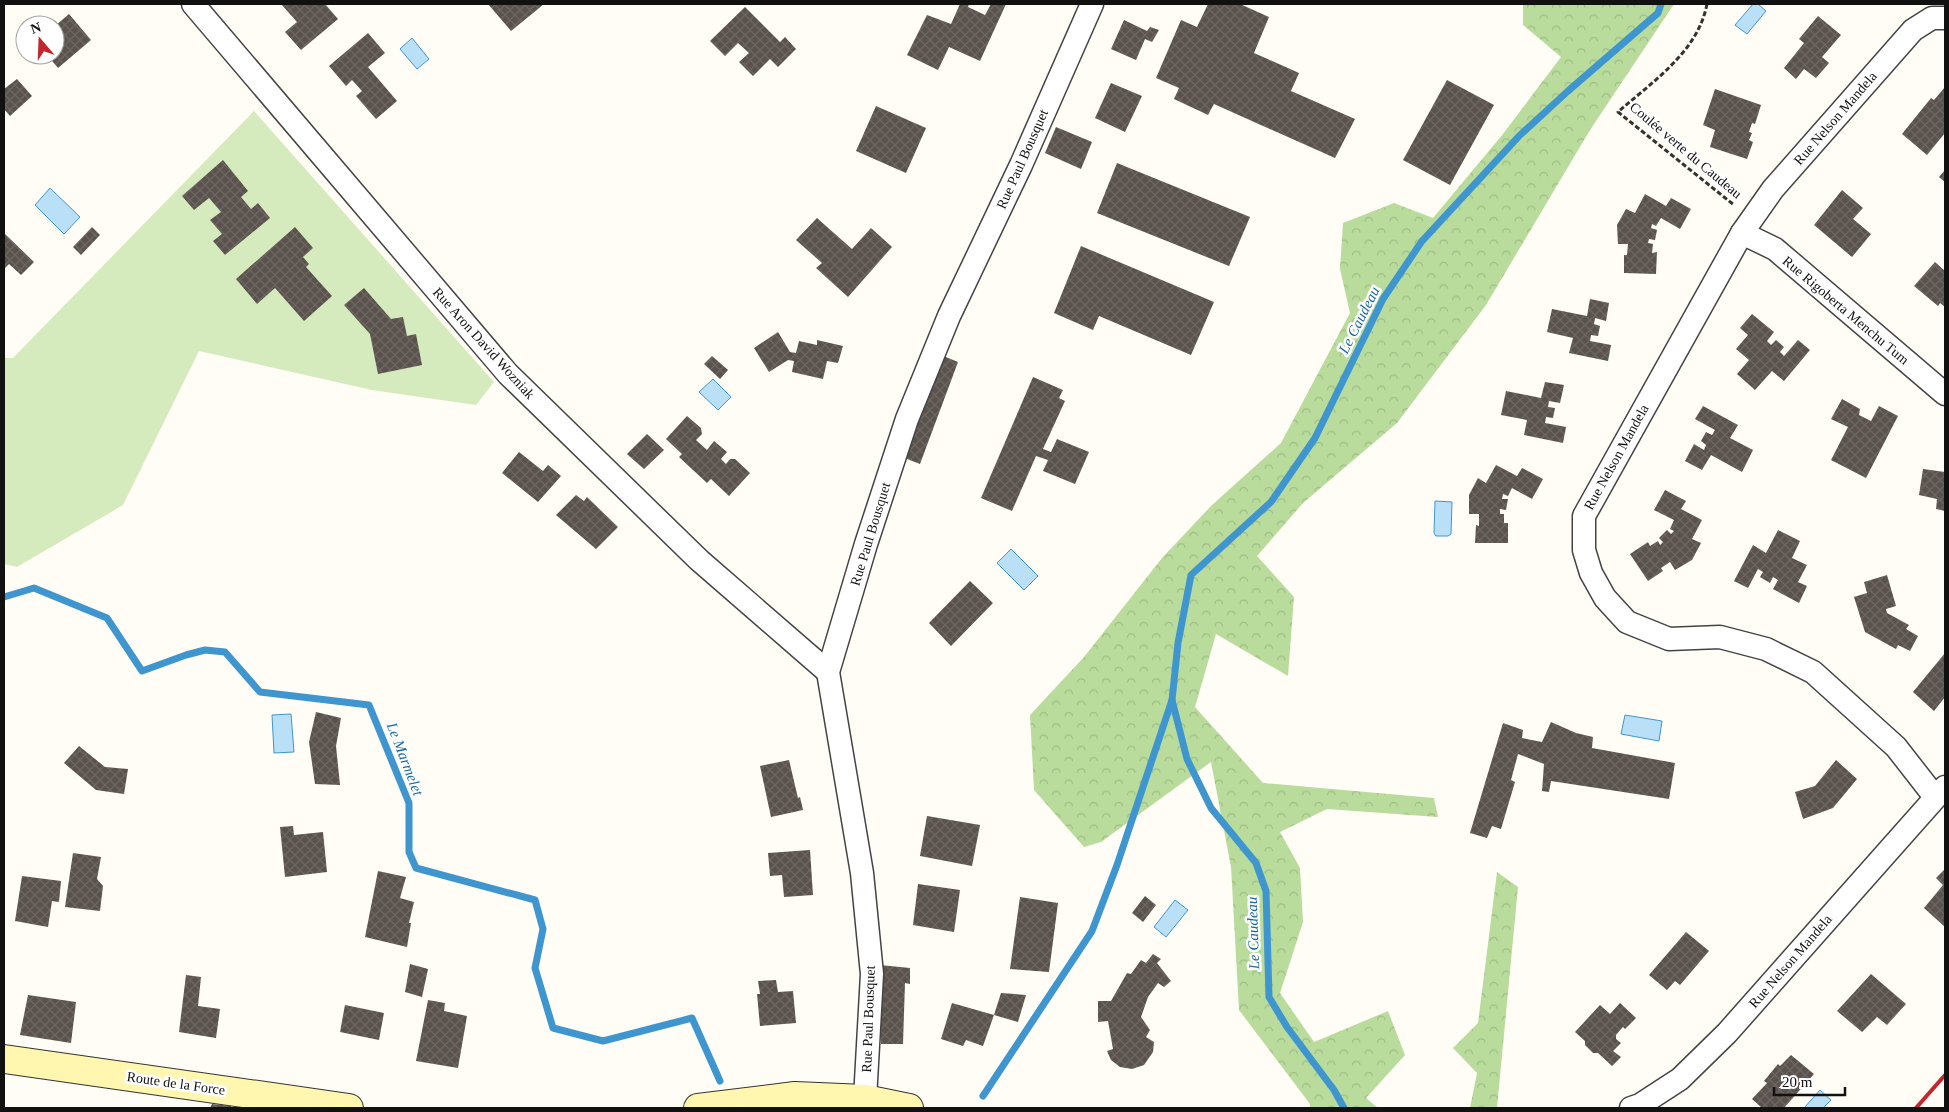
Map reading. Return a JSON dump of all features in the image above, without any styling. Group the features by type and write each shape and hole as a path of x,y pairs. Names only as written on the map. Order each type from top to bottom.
{"street":[{"name":"Rue Aron David Wozniak","path":"193,4 508,374 699,560 828,672"},
{"name":"Rue Paul Bousquet","path":"865,1099 872,974 862,873 828,672 866,544 907,419 949,316 1021,165 1092,4"},
{"name":"Rue Nelson Mandela","path":"1630,1108 1640,1105 1680,1079 1727,1033 1940,792 1896,748 1813,672 1766,649 1720,637 1669,639 1627,622 1605,598 1591,572 1584,550 1584,516 1747,226 1773,189 1913,30 1932,18 1945,18"},
{"name":"Rue Rigoberta Menchu Tum","path":"1747,226 1945,394"},
{"name":"Route de la Force","path":"4,1059 349,1108"},
{"path":"698,1108 795,1096 865,1099 909,1108"}],"path":[{"name":"Coulée verte du Caudeau","path":"1706,4 1705,11 1691,43 1672,64 1618,112 1747,226"}],"green space":[{"path":"1523,4 1674,4 1590,130 1486,305 1397,423 1303,503 1257,556 1294,597 1288,676 1216,634 1195,707 1263,783 1434,798 1438,817 1327,809 1280,832 1300,868 1303,922 1280,993 1314,1042 1388,1011 1405,1055 1366,1098 1378,1108 1310,1108 1310,1104 1239,1010 1231,867 1211,762 1101,842 1084,847 1034,790 1030,715 1084,657 1162,558 1211,506 1281,443 1350,313 1340,269 1343,223 1394,203 1433,218 1503,134 1561,57 1523,25"},
{"path":"254,111 494,382 476,405 372,390 199,351 123,505 17,567 4,564 4,358 13,358"},
{"path":"1497,872 1518,887 1497,1108 1470,1108 1477,1073 1453,1048 1478,1023"}],"water":[{"path":"1753,4 1758,4 1766,11 1747,34 1735,25"},
{"path":"412,38 429,59 417,69 400,49"},
{"path":"50,188 80,217 64,234 35,205"},
{"path":"713,379 731,397 718,410 699,392"},
{"path":"1435,501 1452,502 1451,534 1448,536 1436,536 1434,533"},
{"path":"1011,549 1038,576 1024,590 997,563"},
{"path":"291,714 294,752 274,753 272,715"},
{"path":"1625,715 1662,721 1659,741 1621,734"},
{"path":"1175,900 1188,910 1166,937 1154,927"},
{"path":"1820,1090 1831,1100 1823,1108 1804,1108"}],"building":[{"path":"281,4 325,4 338,19 301,50 285,32 297,22"},
{"path":"488,4 544,4 511,31"},
{"path":"960,4 969,4 968,7 985,15 991,4 1006,4 980,61 949,47 938,70 907,55 927,15 951,24"},
{"path":"1208,4 1240,4 1269,17 1254,53 1299,73 1291,91 1355,119 1335,158 1214,104 1208,115 1174,99 1179,88 1156,78 1181,20 1197,27"},
{"path":"745,7 780,42 785,37 796,49 778,67 770,59 753,76 739,62 749,53 738,43 725,56 710,41"},
{"path":"69,14 91,40 65,62 65,17"},
{"path":"1818,16 1841,35 1822,57 1829,63 1816,78 1804,69 1796,79 1784,68 1804,43 1799,39"},
{"path":"1124,20 1147,31 1150,27 1159,30 1152,42 1145,39 1136,60 1111,49"},
{"path":"368,33 385,53 368,67 397,101 376,119 356,96 362,91 352,80 346,86 329,66"},
{"path":"17,79 32,96 10,116 4,109 4,89"},
{"path":"1447,80 1494,105 1450,185 1403,160"},
{"path":"1111,83 1142,96 1125,132 1095,118"},
{"path":"1945,87 1945,133 1927,155 1902,134 1931,98 1934,100"},
{"path":"1715,89 1761,105 1755,124 1752,123 1749,132 1752,133 1749,140 1753,142 1747,159 1710,147 1715,130 1703,125"},
{"path":"876,106 926,128 906,173 856,151"},
{"path":"1056,127 1092,142 1081,169 1045,153"},
{"path":"223,160 248,191 241,197 251,209 258,203 270,218 225,255 213,241 222,234 210,220 221,212 209,198 194,210 182,196"},
{"path":"1117,163 1250,217 1229,266 1097,213"},
{"path":"1945,170 1945,182 1939,177"},
{"path":"1842,190 1863,208 1853,219 1871,234 1852,257 1814,225"},
{"path":"1645,194 1666,206 1671,198 1691,209 1680,229 1661,218 1656,226 1652,224 1651,228 1657,230 1655,240 1649,239 1648,243 1653,244 1652,253 1657,252 1656,274 1624,273 1624,255 1627,255 1628,244 1618,244 1617,225 1626,209 1635,213"},
{"path":"817,218 852,249 871,228 892,247 848,297 816,268 822,263 796,240"},
{"path":"92,227 100,235 81,255 73,247"},
{"path":"295,227 313,248 303,257 309,264 306,267 332,296 304,321 275,288 257,304 236,279"},
{"path":"4,233 34,262 21,275 9,264 4,269"},
{"path":"1081,246 1214,302 1191,355 1099,316 1093,330 1054,313"},
{"path":"1935,262 1945,271 1945,307 1940,303 1938,306 1914,286"},
{"path":"364,288 391,319 403,317 407,336 416,334 422,365 378,374 370,334 344,305"},
{"path":"1590,299 1609,303 1606,321 1595,318 1594,324 1600,326 1598,336 1591,335 1590,341 1611,345 1608,361 1569,353 1573,338 1547,332 1552,309 1587,316"},
{"path":"1752,314 1774,332 1767,341 1771,345 1776,340 1784,347 1780,352 1784,356 1798,340 1810,350 1784,381 1772,371 1755,390 1737,374 1749,360 1736,349 1748,335 1740,328"},
{"path":"778,332 790,352 796,353 799,341 817,345 817,340 843,346 838,363 827,361 823,379 792,372 794,361 788,360 769,372 754,348"},
{"path":"941,355 958,362 920,464 902,457"},
{"path":"712,356 728,370 720,379 704,364"},
{"path":"1033,377 1063,390 1059,398 1065,401 1043,449 1051,452 1057,439 1089,452 1075,484 1043,471 1048,460 1036,456 1012,511 981,498"},
{"path":"1545,382 1564,385 1560,403 1549,401 1548,407 1555,408 1553,418 1546,417 1545,423 1566,427 1563,443 1524,435 1527,420 1501,415 1506,391 1541,398"},
{"path":"1842,399 1860,409 1859,415 1871,421 1879,406 1898,416 1866,478 1831,460 1848,427 1831,419"},
{"path":"1703,406 1738,425 1730,438 1753,450 1742,472 1711,455 1702,470 1685,461 1694,444 1704,450 1706,445 1701,441 1706,432 1712,435 1715,430 1695,419"},
{"path":"687,416 701,428 702,434 696,440 707,450 714,441 727,452 721,459 726,464 730,459 735,459 750,473 729,496 711,479 707,483 679,457 682,454 666,439"},
{"path":"647,434 664,450 644,469 627,454"},
{"path":"519,452 543,471 548,465 561,476 538,502 502,473"},
{"path":"1496,465 1517,476 1522,468 1543,479 1532,499 1512,488 1508,496 1503,494 1502,499 1508,499 1506,510 1500,509 1500,514 1504,514 1504,523 1508,523 1508,543 1475,543 1476,525 1479,526 1479,514 1469,514 1469,495 1478,478 1486,483"},
{"path":"1923,469 1945,472 1945,511 1936,509 1937,499 1919,495"},
{"path":"1665,490 1686,501 1681,509 1702,520 1692,539 1701,543 1692,560 1675,570 1670,562 1661,568 1663,571 1648,581 1630,554 1648,542 1650,546 1658,541 1660,545 1663,542 1659,538 1667,530 1671,534 1674,531 1670,529 1674,520 1654,510"},
{"path":"576,495 584,501 587,497 618,527 596,549 556,515"},
{"path":"1778,530 1800,541 1792,558 1807,565 1798,582 1807,586 1799,603 1773,589 1778,580 1773,577 1770,583 1760,577 1763,572 1758,569 1748,588 1734,581 1753,545 1766,553"},
{"path":"1887,575 1896,606 1886,609 1887,613 1909,625 1906,629 1918,636 1910,651 1898,645 1896,649 1865,632 1854,597 1867,593 1864,582"},
{"path":"970,581 993,603 951,646 929,623"},
{"path":"1945,653 1945,697 1934,711 1913,692"},
{"path":"316,712 341,718 336,746 340,785 315,784 309,742"},
{"path":"1551,722 1576,733 1593,737 1592,748 1675,763 1669,799 1551,781 1549,792 1542,791 1544,764 1518,754 1511,780 1515,782 1501,829 1492,826 1487,838 1470,833 1503,723 1523,730 1522,738 1542,742"},
{"path":"79,746 105,767 128,769 124,794 96,790 64,763"},
{"path":"789,760 798,798 800,797 803,810 771,817 760,766"},
{"path":"1836,760 1857,779 1833,808 1803,819 1795,792 1815,786"},
{"path":"927,816 980,825 972,866 920,856"},
{"path":"293,826 294,835 323,832 327,872 285,877 280,827"},
{"path":"810,850 813,895 784,897 782,875 770,876 768,853"},
{"path":"73,853 101,857 97,879 103,886 100,911 65,907"},
{"path":"1944,870 1945,927 1924,908 1943,885 1936,878"},
{"path":"378,871 406,877 400,898 414,902 409,923 411,923 407,947 365,937"},
{"path":"22,876 61,881 59,902 52,901 48,927 15,921"},
{"path":"918,884 960,890 954,932 913,925"},
{"path":"1145,896 1156,905 1143,922 1132,913"},
{"path":"1020,897 1058,903 1049,972 1010,969"},
{"path":"1686,932 1709,951 1680,985 1675,981 1667,990 1649,975"},
{"path":"1153,954 1161,959 1157,963 1171,981 1164,987 1158,983 1148,997 1141,1017 1150,1030 1146,1037 1154,1042 1153,1052 1144,1065 1132,1069 1120,1067 1111,1060 1107,1051 1113,1049 1108,1021 1098,1022 1098,1001 1111,1001 1127,973 1131,974 1141,960 1146,963"},
{"path":"410,964 428,969 422,997 405,992"},
{"path":"880,965 910,968 910,984 905,983 903,1044 881,1044"},
{"path":"1871,974 1906,1004 1887,1025 1877,1017 1862,1032 1837,1011"},
{"path":"186,975 201,977 198,1006 220,1009 216,1038 179,1032"},
{"path":"776,980 778,992 793,991 796,1023 760,1026 757,994 760,994 758,981"},
{"path":"1001,993 1026,995 1018,1022 994,1015"},
{"path":"28,995 76,1002 71,1043 20,1035"},
{"path":"428,1000 445,1003 444,1011 467,1016 458,1068 416,1061"},
{"path":"952,1003 994,1015 983,1046 966,1040 963,1046 941,1039"},
{"path":"1620,1003 1636,1018 1625,1029 1623,1027 1616,1035 1616,1039 1621,1043 1613,1051 1621,1057 1612,1066 1598,1053 1593,1053 1585,1045 1585,1041 1575,1032 1600,1005 1610,1014"},
{"path":"345,1005 384,1013 379,1040 340,1032"},
{"path":"1791,1055 1814,1074 1784,1108 1762,1108 1752,1099 1767,1083 1764,1081 1778,1064 1780,1066"},
{"path":"212,1104 231,1106 231,1108 210,1108"}],"waterway":[{"name":"Le Caudeau","path":"1344,1108 1334,1090 1287,1027 1269,997 1266,891 1256,863 1211,808 1187,759 1172,700 1178,643 1191,575 1271,502 1315,438 1383,299 1422,241 1519,136 1658,13 1661,4"},
{"name":"Le Marmelet","path":"4,597 34,588 107,618 142,671 205,650 225,652 260,692 369,705 409,803 409,852 416,868 535,900 543,929 535,968 553,1028 603,1041 692,1018 720,1081"},
{"name":"Le Caudeau","path":"983,1096 1092,931 1117,865 1172,700"}],"railway":[{"path":"1916,1108 1945,1075"}]}
